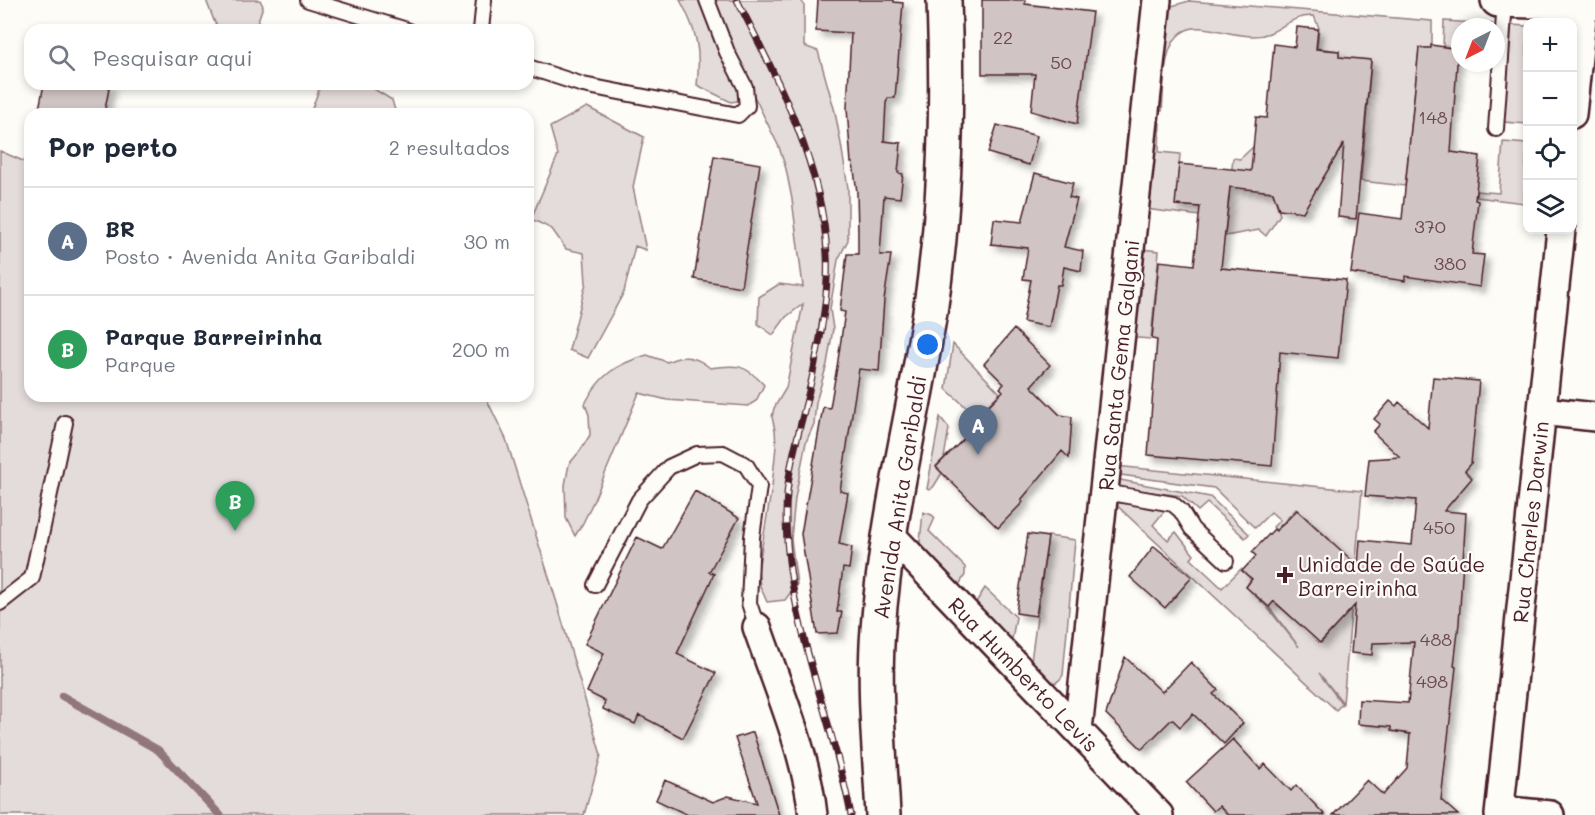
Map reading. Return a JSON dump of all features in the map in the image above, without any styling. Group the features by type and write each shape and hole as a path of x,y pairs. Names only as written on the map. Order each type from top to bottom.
{"main road":[{"name":"Avenida Anita Garibaldi","path":"883,815 876,667 879,620 889,533 930,311 939,234 945,110 944,0"},
{"path":"1498,0 1588,2"}],"street":[{"name":"Rua Santa Gema Galgani","path":"1078,730 1157,0"},
{"path":"1577,79 1588,2"},
{"name":"Rua Charles Darwin","path":"1500,812 1561,234"},
{"path":"1542,411 1595,417"},
{"name":"Rua Humberto Levis","path":"889,533 1159,815"},
{"path":"757,627 798,748 813,815"},
{"path":"1500,812 1550,815"}],"lane":[{"path":"308,0 342,5 391,24"},
{"path":"482,24 484,0"},
{"path":"534,69 583,85 738,115 747,106 745,87 727,52 707,0"},
{"path":"1496,129 1505,1"},
{"path":"0,603 32,578 65,423"},
{"path":"595,585 639,500 669,467 697,454 723,453 746,465 759,486 752,537 749,603 757,627"},
{"path":"1105,492 1173,504 1181,511 1192,529 1226,561"}],"shaded area":[{"path":"206,0 260,0 263,6 257,24 215,23"},
{"path":"680,0 801,0 804,5 804,46 818,51 835,112 841,144 848,188 848,240 838,260 830,309 833,329 827,364 816,402 814,424 806,442 795,498 791,539 797,584 785,600 767,602 760,586 758,570 776,446 772,417 774,408 786,388 803,304 786,317 773,335 758,324 759,297 779,284 803,287 792,199 779,147 755,98 731,102 697,85 698,51 694,31"},
{"path":"1189,1 1432,21 1432,48 1419,48 1405,186 1361,181 1371,61 1339,58 1339,51 1317,48 1319,28 1314,16 1297,19 1263,35 1241,35 1203,28 1189,29 1179,35 1172,44 1168,57 1162,111 1156,112 1168,7"},
{"path":"1444,21 1451,21 1451,47 1443,46"},
{"path":"1510,25 1523,26 1523,124 1504,122"},
{"path":"319,90 376,90 392,100 394,108 312,108"},
{"path":"587,107 644,137 633,187 646,250 635,246 624,292 588,358 569,350 586,283 584,253 566,249 552,229 534,220 534,212 558,155 550,127"},
{"path":"1155,122 1160,123 1159,152 1180,154 1176,204 1200,207 1200,216 1145,209"},
{"path":"1503,142 1523,144 1523,203 1476,197 1476,191 1499,193"},
{"path":"1253,147 1259,190 1273,192 1280,215 1266,236 1259,230 1225,236 1233,158 1240,159"},
{"path":"0,151 24,161 24,402 488,402 506,439 601,755 584,815 0,815"},
{"path":"1132,248 1159,251 1151,339 1125,337"},
{"path":"953,344 1000,393 976,416 946,389"},
{"path":"647,355 667,362 684,357 694,359 710,368 740,367 746,369 764,385 756,401 748,406 667,400 639,393 594,500 575,536 566,518 565,485 569,464 590,435 589,415 585,404 596,385 610,372 627,362"},
{"path":"940,417 949,428 944,458 936,466 942,473 930,490 927,489"},
{"path":"1115,466 1362,491 1343,703 1319,673 1342,704 1336,710 1112,501 1166,509 1153,525 1168,540 1176,532 1194,555 1191,559 1222,588 1241,569 1251,579 1246,587 1267,607 1299,647 1269,607 1273,601 1321,643 1348,612 1329,539 1296,509 1276,530 1273,527 1280,520 1271,512 1255,528 1214,488 1114,474"},
{"path":"1115,479 1210,497 1249,534 1245,538 1207,503 1198,511 1182,496 1113,487"},
{"path":"923,512 935,518 929,531 965,567 965,575 956,590 919,552"},
{"path":"1048,536 1075,540 1063,675 1056,682 1050,683 1047,683 1032,667 1031,661"},
{"path":"985,588 1016,617 1011,645 973,607"}],"building":[{"path":"818,0 894,0 894,2 903,3 895,98 888,98 886,103 884,141 901,143 898,173 903,174 900,198 884,196 880,255 891,255 884,300 879,371 859,369 840,491 848,493 839,544 852,547 849,569 843,568 837,612 842,612 838,633 817,634 801,534 823,407 830,408 837,367 845,312 840,311 847,254 858,254 857,192 853,163 851,163 847,108 851,33 816,31"},
{"path":"982,0 1025,0 1025,4 1092,12 1077,124 1031,111 1035,74 982,74"},
{"path":"1297,27 1318,29 1316,49 1339,51 1339,57 1371,60 1356,219 1338,217 1344,143 1303,212 1279,209 1273,192 1230,187 1221,268 1346,280 1338,358 1280,352 1272,466 1148,455 1157,340 1152,339 1159,261 1194,265 1200,207 1175,205 1179,164 1251,171 1256,117 1267,118 1274,44 1295,47"},
{"path":"1431,45 1451,48 1451,72 1456,72 1451,152 1480,156 1472,254 1484,255 1480,287 1405,276 1405,281 1351,273 1359,213 1402,219 1419,48 1431,48"},
{"path":"43,90 109,90 105,108 39,108"},
{"path":"997,125 1037,136 1029,165 988,153"},
{"path":"714,156 760,164 741,287 694,279"},
{"path":"1035,173 1073,183 1069,197 1077,199 1064,247 1083,251 1081,271 1064,267 1061,285 1057,285 1049,327 1023,322 1031,280 1023,279 1028,248 991,244 994,219 1022,222"},
{"path":"1014,329 1050,365 1031,386 1060,415 1072,417 1069,458 1062,451 1021,500 1023,502 998,528 936,467 984,418 980,414 1003,391 1000,388 1004,384 984,364"},
{"path":"1433,377 1479,381 1471,464 1465,471 1472,478 1444,511 1466,513 1454,666 1456,667 1441,800 1458,815 1333,815 1367,780 1383,795 1407,768 1410,734 1391,731 1391,727 1358,724 1359,700 1408,703 1414,642 1373,643 1372,655 1351,653 1355,605 1320,643 1274,601 1269,607 1246,587 1252,579 1242,571 1256,556 1252,552 1274,529 1276,531 1297,510 1358,566 1360,540 1412,545 1416,500 1365,496 1369,459 1400,457 1373,432 1380,424 1374,419 1390,401 1396,406 1399,402 1428,428"},
{"path":"695,491 739,518 709,572 714,574 677,654 716,673 683,738 639,715 635,724 603,709 605,701 587,692 604,653 585,644 637,537 662,549"},
{"path":"1028,534 1048,537 1036,616 1016,613"},
{"path":"1154,546 1192,577 1165,608 1130,577"},
{"path":"1125,657 1162,692 1191,662 1218,690 1213,694 1243,723 1224,744 1193,714 1180,727 1172,719 1142,749 1106,714"},
{"path":"753,732 779,815 688,815 656,800 665,780 713,802 728,796 757,803 735,738"},
{"path":"1233,739 1260,769 1265,764 1291,791 1296,785 1325,815 1228,815 1219,806 1213,811 1186,782"}],"waterway":[{"path":"62,696 158,750 220,815"}],"railway":[{"path":"737,0 782,91 795,123 817,188 824,221 827,255 824,309 811,382 789,476 786,514 793,591 851,815"}],"place":[{"name":"BR","path":"978,455"},
{"name":"Parque Barreirinha","path":"235,531"},
{"name":"Unidade de Saúde Barreirinha","path":"1285,575"}]}
